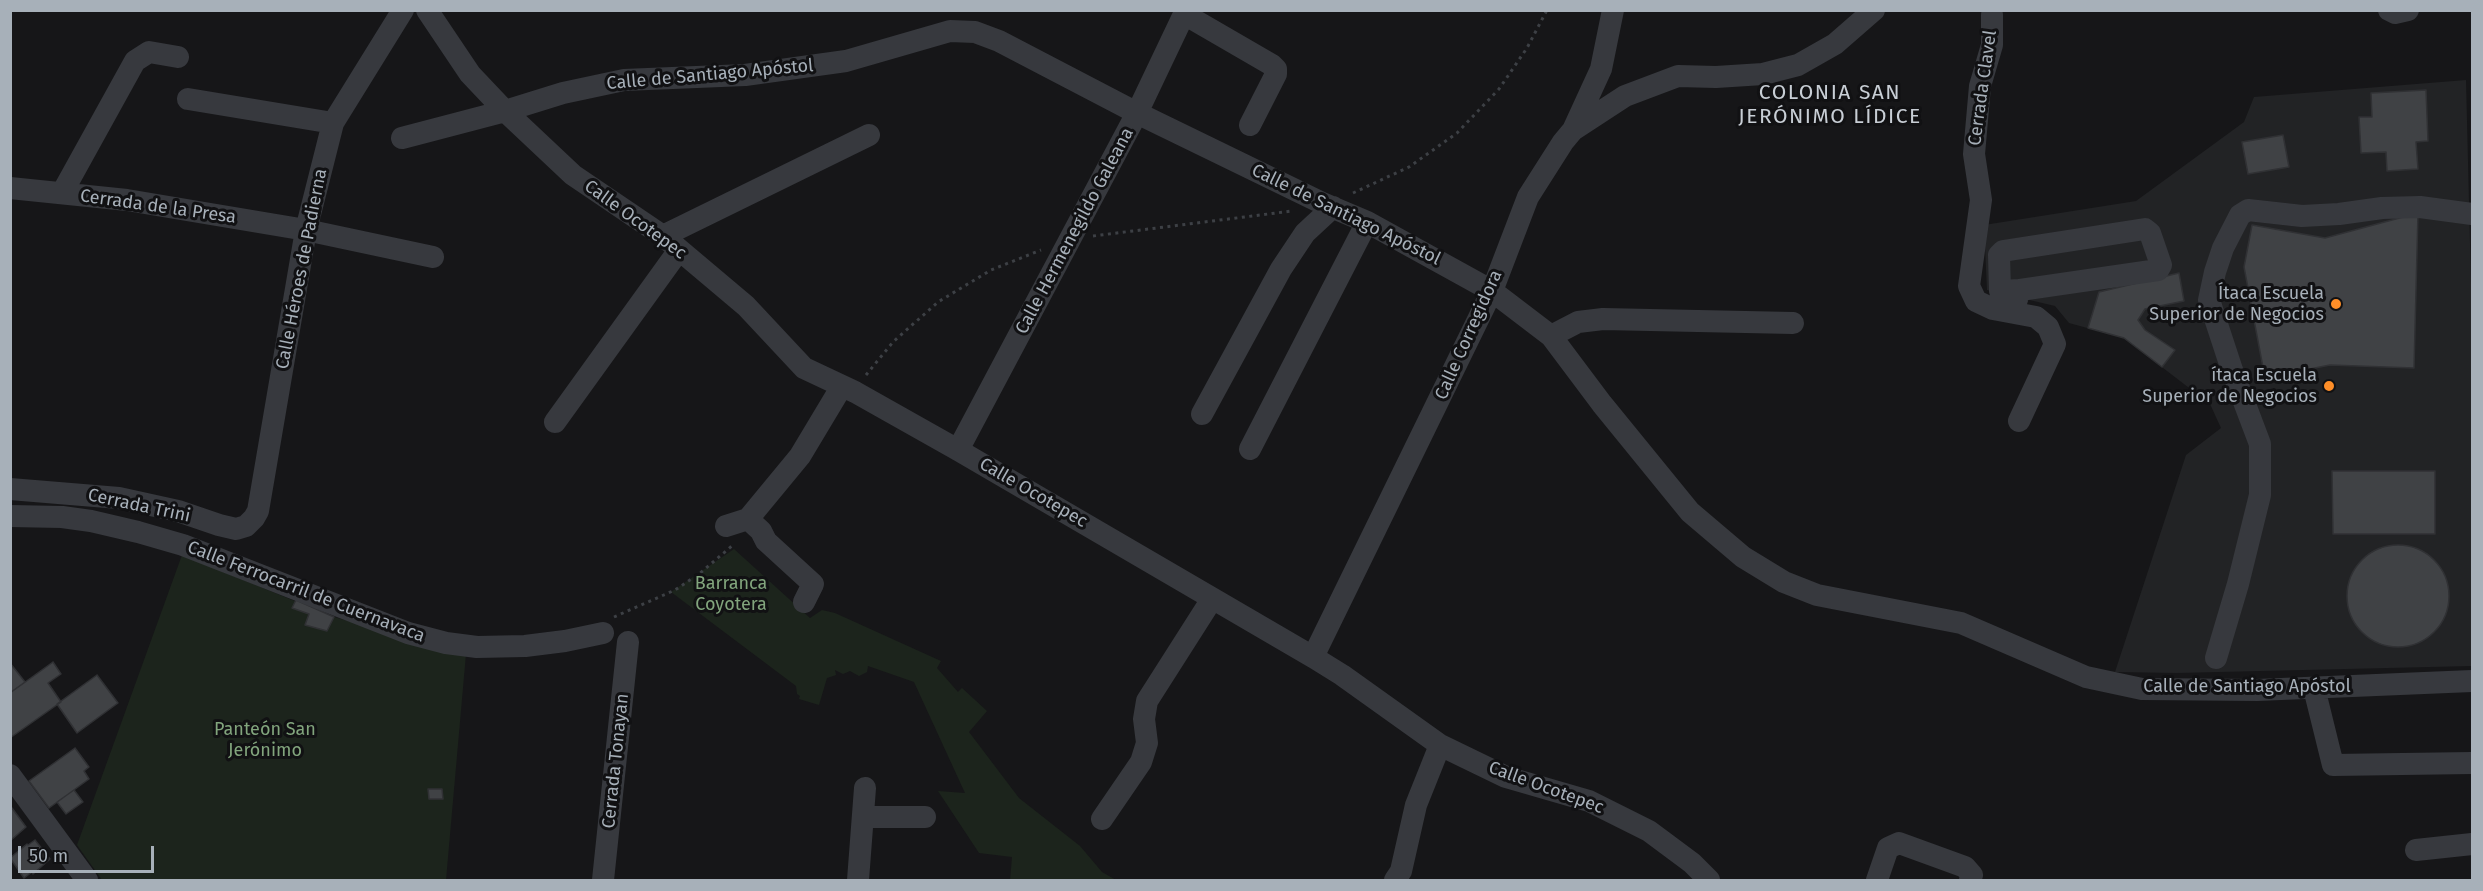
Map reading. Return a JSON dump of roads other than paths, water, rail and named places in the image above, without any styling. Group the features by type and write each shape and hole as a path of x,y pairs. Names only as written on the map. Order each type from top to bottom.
{"street":[{"name":"Calle Héroes de Padierna","path":"258,511 306,230 333,123 403,10"},
{"name":"Calle Ocotepec","path":"427,10 470,74 505,111 573,175 671,243 746,306 804,368 852,384 958,450 1313,657 1440,745 1506,777 1589,801 1649,831 1692,863 1709,880"},
{"name":"Calle Corregidora","path":"1313,657 1492,291 1528,197 1573,130 1601,69 1613,10"},
{"path":"1573,130 1624,96 1678,76 1716,77 1763,74 1798,65 1835,44 1874,10"},
{"path":"2389,10 2395,13 2408,10"},
{"path":"1185,12 1276,69 1276,74 1250,125"},
{"name":"Calle Hermenegildo Galeana","path":"958,450 1137,113 1185,12"},
{"name":"Cerrada Clavel","path":"1997,12 1992,45 1980,86 1974,154 1981,200 1969,286 1976,301 1993,309 2036,317 2048,327 2055,344 2019,422"},
{"name":"Calle de Santiago Apóstol","path":"402,138 563,93 624,80 745,75 846,61 950,31 975,32 999,41 1137,113 1341,201 1367,222 1492,291 1551,336 1602,404 1690,512 1743,557 1784,582 1817,596 1961,623 2086,677 2142,689 2314,688 2472,681"},
{"path":"62,193 135,61 149,52 178,57"},
{"path":"188,99 333,123"},
{"path":"555,423 671,243 869,135"},
{"name":"Cerrada de la Presa","path":"10,188 127,200 306,230 433,257"},
{"path":"1202,414 1281,268 1305,233 1341,201"},
{"path":"2216,658 2238,584 2260,495 2260,444 2209,300 2223,248 2240,214 2248,210 2302,216 2382,208 2420,207 2472,214"},
{"path":"1250,448 1367,222"},
{"path":"2145,230 2150,233 2161,265 2158,270 2020,290 2000,291 1999,255 2003,251 2145,230"},
{"path":"2013,312 2020,290"},
{"path":"1551,336 1578,322 1602,319 1793,323"},
{"path":"731,534 748,519 800,456 852,384"},
{"name":"Cerrada Trini","path":"10,489 120,498 178,511 236,529 246,526 258,511"},
{"name":"Calle Ferrocarril de Cuernavaca","path":"10,516 62,517 91,521 183,545 397,629 446,643 477,646 525,646 565,641 606,626"},
{"path":"748,519 761,531 766,541 813,584 804,602"},
{"path":"1102,819 1141,762 1147,743 1144,719 1147,701 1212,598"},
{"name":"Cerrada Tonayan","path":"603,880 628,642"},
{"path":"2314,688 2331,763 2335,766 2472,763"},
{"path":"1395,880 1401,871 1416,805 1440,745"},
{"path":"14,788 87,880"},
{"path":"858,880 865,788"},
{"path":"863,818 924,817"},
{"path":"1877,880 1888,848 1899,843 1965,867 1972,875 1970,880"},
{"path":"2416,850 2472,844"}],"place":[{"name":"Ítaca Escuela Superior de Negocios","path":"2336,304"},
{"name":"ítaca Escuela Superior de Negocios","path":"2329,386"}],"district":[{"name":"COLONIA SAN JERÓNIMO LÍDICE","path":"1830,105"}],"park label":[{"name":"Barranca Coyotera","path":"731,594"},
{"name":"Panteón San Jerónimo","path":"265,740"}]}
